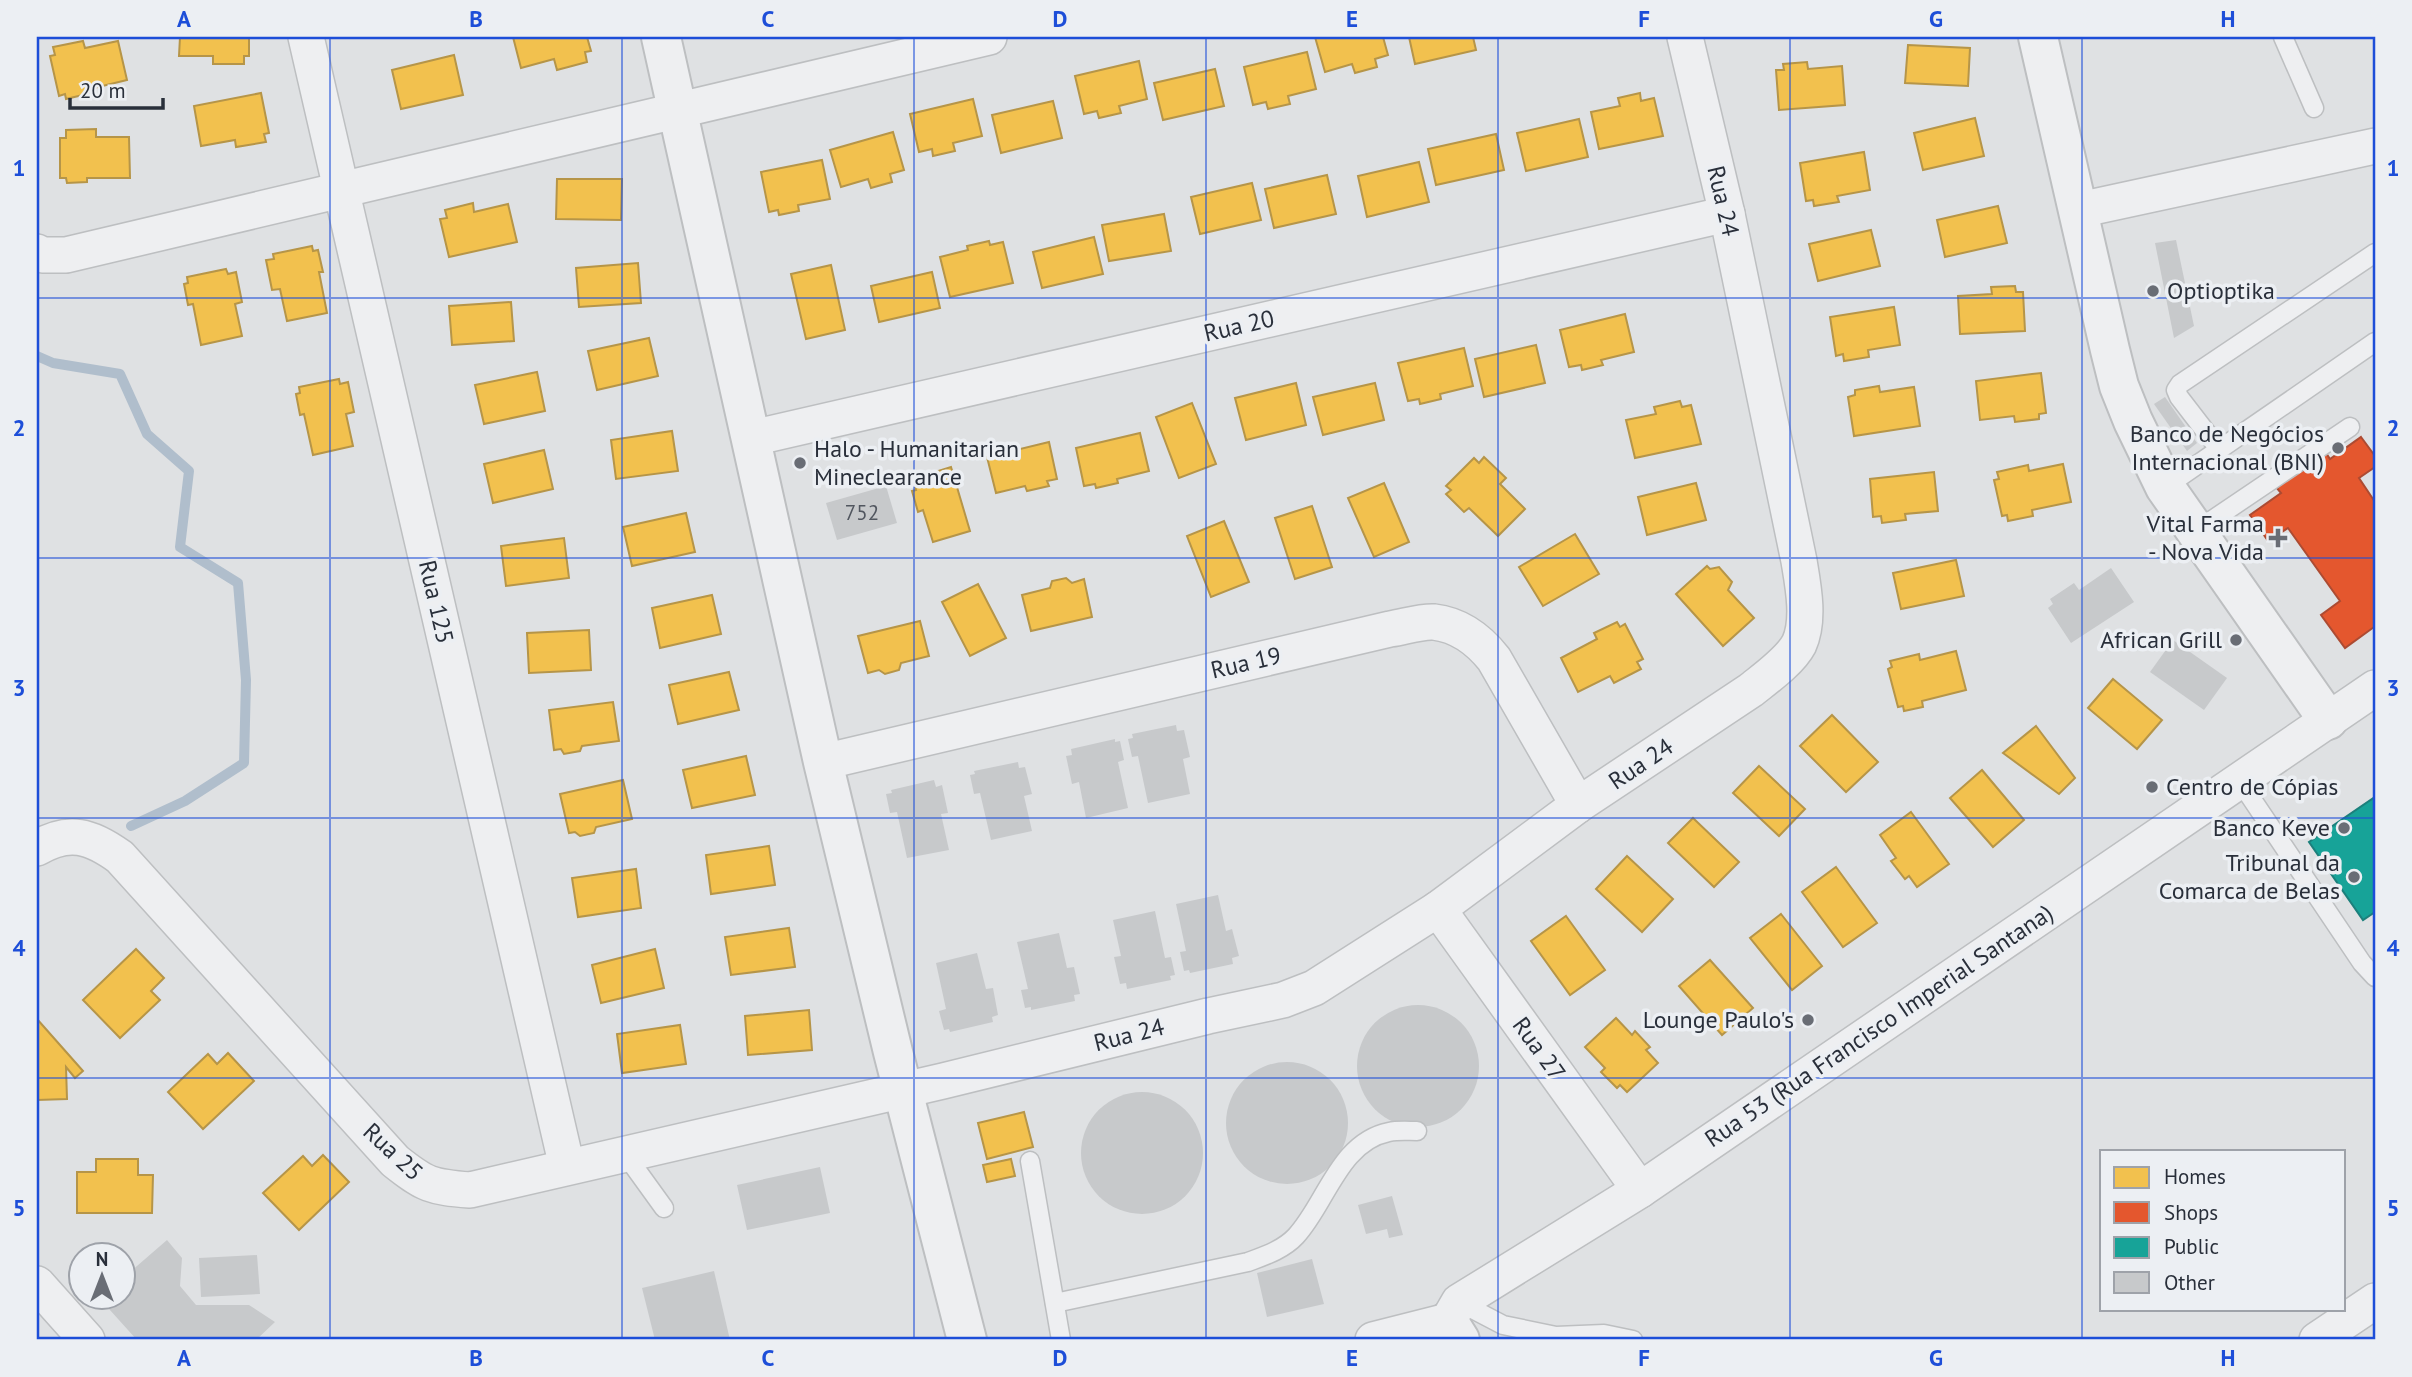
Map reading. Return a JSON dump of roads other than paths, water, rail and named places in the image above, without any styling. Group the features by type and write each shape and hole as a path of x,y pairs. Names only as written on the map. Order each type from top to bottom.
{"street":[{"name":"Rua 125","path":"306,37 567,1167"},
{"path":"661,37 823,762 967,1340"},
{"path":"37,252 42,255 65,255 989,37"},
{"name":"Rua 24","path":"904,1090 1283,1000 1314,988 1438,909 1578,805 1751,690 1776,670 1799,644 1806,606 1801,572 1727,214 1685,37"},
{"path":"2038,37 2119,386 2133,421 2165,487 2328,720"},
{"path":"2079,209 2375,146"},
{"name":"Rua 20","path":"752,438 1727,214"},
{"name":"Rua 19","path":"823,762 1390,629 1432,622 1466,633 1481,644 1494,659 1578,805"},
{"name":"Rua 53 (Rua Francisco Imperial Santana)","path":"1373,1340 1456,1321 1640,1190 2375,688"},
{"name":"Rua 25","path":"37,848 65,836 84,837 101,843 120,857 396,1161 420,1181 444,1188 470,1190 904,1090"},
{"name":"Rua 27","path":"1438,909 1640,1190"},
{"path":"37,1284 87,1340"},
{"path":"2317,1340 2375,1300"}],"lane":[{"path":"2283,37 2314,108"},
{"path":"2219,449 2179,397 2176,390 2180,384 2375,253"},
{"path":"2165,487 2375,342"},
{"path":"2196,531 2350,427"},
{"path":"2239,780 2362,963 2375,977"},
{"path":"1055,1303 1248,1262 1273,1252 1295,1236 1342,1165 1353,1153 1376,1137 1389,1132 1417,1131"},
{"path":"625,1154 664,1208"},
{"path":"1030,1161 1061,1340"},
{"path":"1456,1321 1503,1325 1556,1336 1604,1334 1633,1340"}],"waterway":[{"path":"37,356 53,363 120,374 147,434 189,471 180,547 238,583 246,680 244,763 185,801 131,826"}],"place":[{"name":"Optioptika","path":"2153,291"},
{"name":"Banco de Negócios Internacional (BNI)","path":"2338,448"},
{"name":"Halo - Humanitarian Mineclearance","path":"800,463"},
{"name":"Vital Farma - Nova Vida","path":"2278,538"},
{"name":"African Grill","path":"2236,640"},
{"name":"Centro de Cópias","path":"2152,787"},
{"name":"Banco Keve","path":"2344,828"},
{"name":"Tribunal da Comarca de Belas","path":"2354,877"},
{"name":"Lounge Paulo's","path":"1808,1020"}]}
